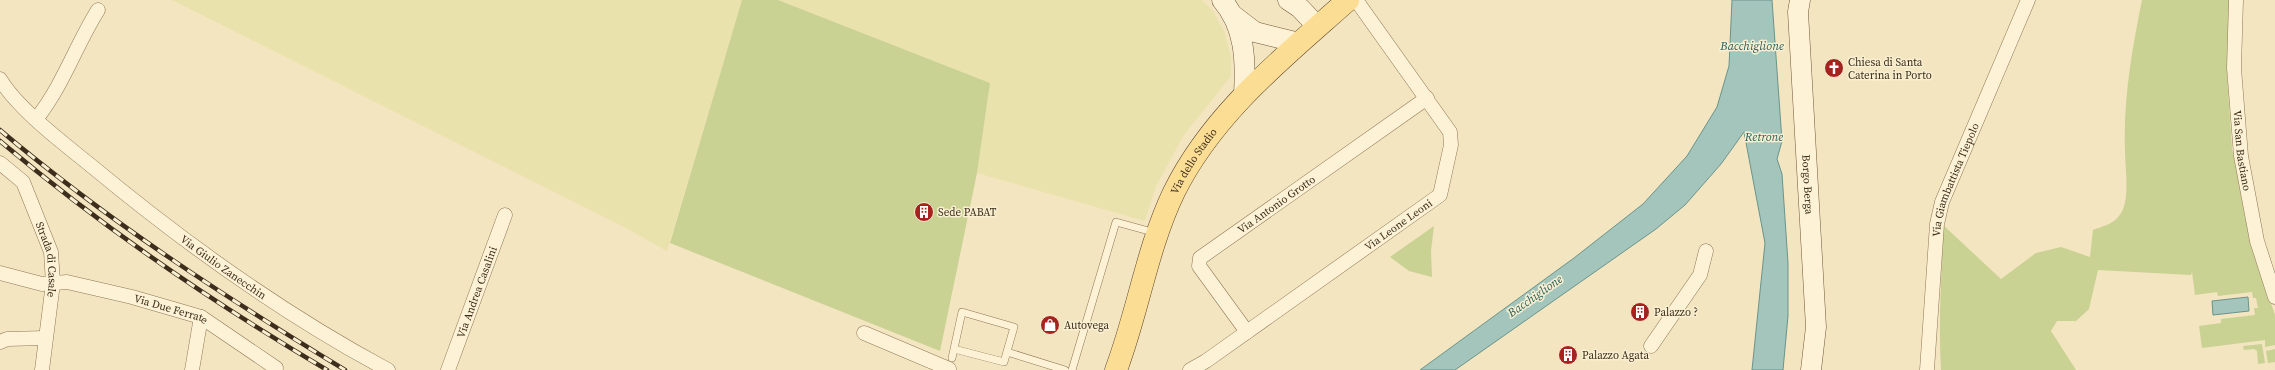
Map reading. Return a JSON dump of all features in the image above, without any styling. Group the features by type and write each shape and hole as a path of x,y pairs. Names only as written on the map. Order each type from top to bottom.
{"main road":[{"path":"1222,0 1234,16 1240,28 1243,43 1245,73 1244,94"},
{"path":"1288,0 1300,8 1318,27"},
{"name":"Via dello Stadio","path":"1116,370 1158,233 1175,192 1189,167 1214,129 1244,94 1348,0"},
{"name":"Borgo Berga","path":"1800,0 1798,12 1816,328 1811,370"},
{"path":"1234,16 1255,32 1299,44"}],"street":[{"name":"Via Leone Leoni","path":"1190,370 1206,361 1440,196 1451,145 1450,132 1356,0"},
{"name":"Via Giambattista Tiepolo","path":"1927,370 1937,224 1942,202 2028,0"},
{"name":"Via San Bastiano","path":"2236,0 2234,68 2241,156 2257,241 2275,297"},
{"path":"0,79 12,96 37,118 60,85 72,57 98,10"},
{"name":"Via Antonio Grotto","path":"1247,332 1199,266 1200,258 1427,98"},
{"name":"Via Giulio Zanecchin","path":"37,118 69,148 137,204 241,281 346,348 388,370"},
{"name":"Strada di Casale","path":"0,163 23,182 51,252 53,283 42,370"},
{"name":"Via Andrea Casalini","path":"448,370 505,214"},
{"path":"1651,346 1700,275 1706,251"},
{"name":"Via Due Ferrate","path":"0,273 42,284 67,282 125,295 201,317 276,368"},
{"path":"192,370 201,317"},
{"path":"864,333 951,361"},
{"path":"0,342 7,339 45,338"}],"lane":[{"path":"1072,370 1116,222 1158,233"},
{"path":"962,312 1014,327 1004,362 951,361 962,312"},
{"path":"1007,352 1065,370"}],"shaded area":[{"path":"172,0 742,0 667,251 622,226"},
{"path":"778,0 1202,0 1213,11 1224,31 1231,57 1231,76 1184,135 1156,186 1145,221 977,173 990,83"}],"green space":[{"path":"742,0 778,0 990,83 977,173 940,351 670,243"},
{"path":"2142,0 2232,0 2227,73 2232,148 2249,238 2275,315 2275,345 2265,347 2265,340 2202,348 2199,326 2221,323 2221,319 2255,315 2254,308 2258,308 2256,298 2253,298 2252,292 2218,296 2217,292 2195,295 2192,272 2191,275 2098,270 2089,309 2076,321 2057,321 2051,331 2076,370 1941,370 1940,315 1943,225 2001,279 2036,253 2061,247 2090,257 2093,230 2114,221 2123,210 2126,194 2125,113 2132,56"},
{"path":"1434,226 1431,251 1432,277 1409,271 1390,257"},
{"path":"2262,344 2265,363 2258,364 2257,351 2254,349 2244,350 2243,346"},
{"path":"2275,349 2275,362 2268,363 2266,351"}],"water":[{"name":"Bacchiglione","path":"1732,0 1772,0 1782,141 1777,159 1782,174 1788,263 1788,316 1783,370 1752,370 1765,243 1744,132 1721,164 1685,205 1656,229 1455,370 1420,370 1574,258 1643,204 1687,156 1717,107 1729,66"},
{"path":"2248,297 2249,311 2213,315 2212,301"}],"railway":[{"path":"0,130 83,196 168,257 345,370"},
{"path":"0,141 78,204 159,262 242,318 327,370"}],"place":[{"name":"Chiesa di Santa Caterina in Porto","path":"1834,68"},
{"name":"Sede PABAT","path":"924,212"},
{"name":"Palazzo ?","path":"1640,312"},
{"name":"Autovega","path":"1050,325"},
{"name":"Palazzo Agata","path":"1568,355"}],"water label":[{"name":"Retrone","path":"1764,137"}]}
